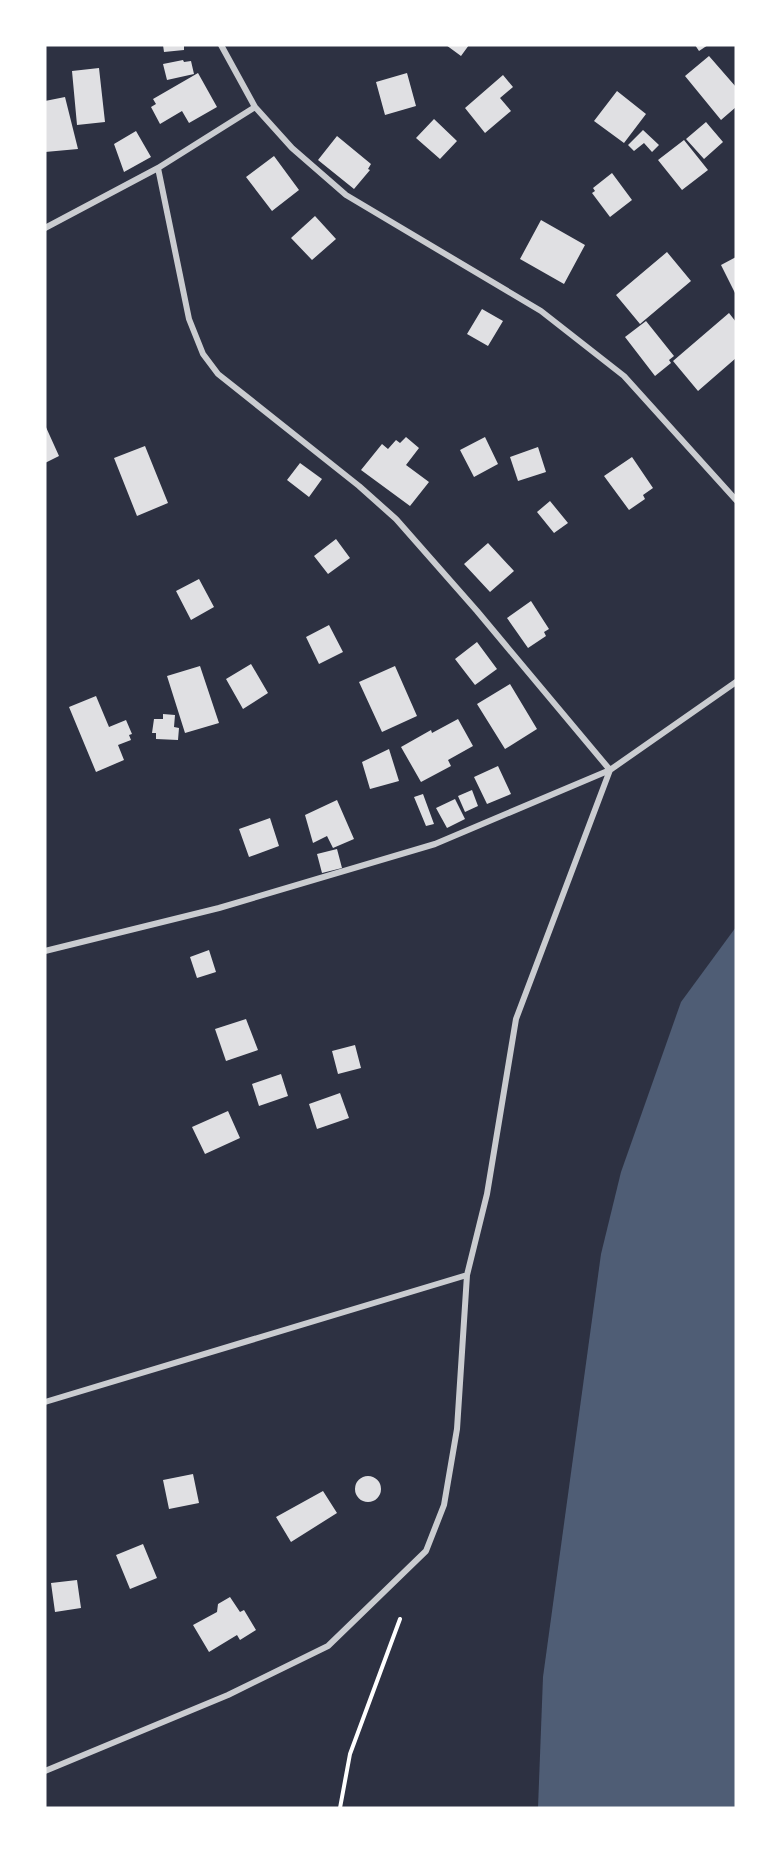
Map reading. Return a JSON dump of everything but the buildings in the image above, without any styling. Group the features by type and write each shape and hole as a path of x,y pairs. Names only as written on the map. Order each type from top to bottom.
{"street":[{"path":"221,45 255,107 292,148 346,195 541,311 624,376 736,500"},
{"path":"45,228 158,168 255,107"},
{"path":"158,168 189,319 203,354 218,374 359,486 396,519 477,611 610,770"},
{"path":"45,951 219,908 435,844 610,770 736,682"},
{"path":"45,1771 228,1695 328,1646 426,1551 444,1505 458,1428 467,1275 487,1194 516,1019 610,770"},
{"path":"45,1402 467,1275"}],"path":[{"path":"340,1808 350,1754 369,1697 402,1613"}],"water":[{"path":"736,927 736,1808 538,1808 543,1677 601,1254 621,1172 681,1002"}]}
